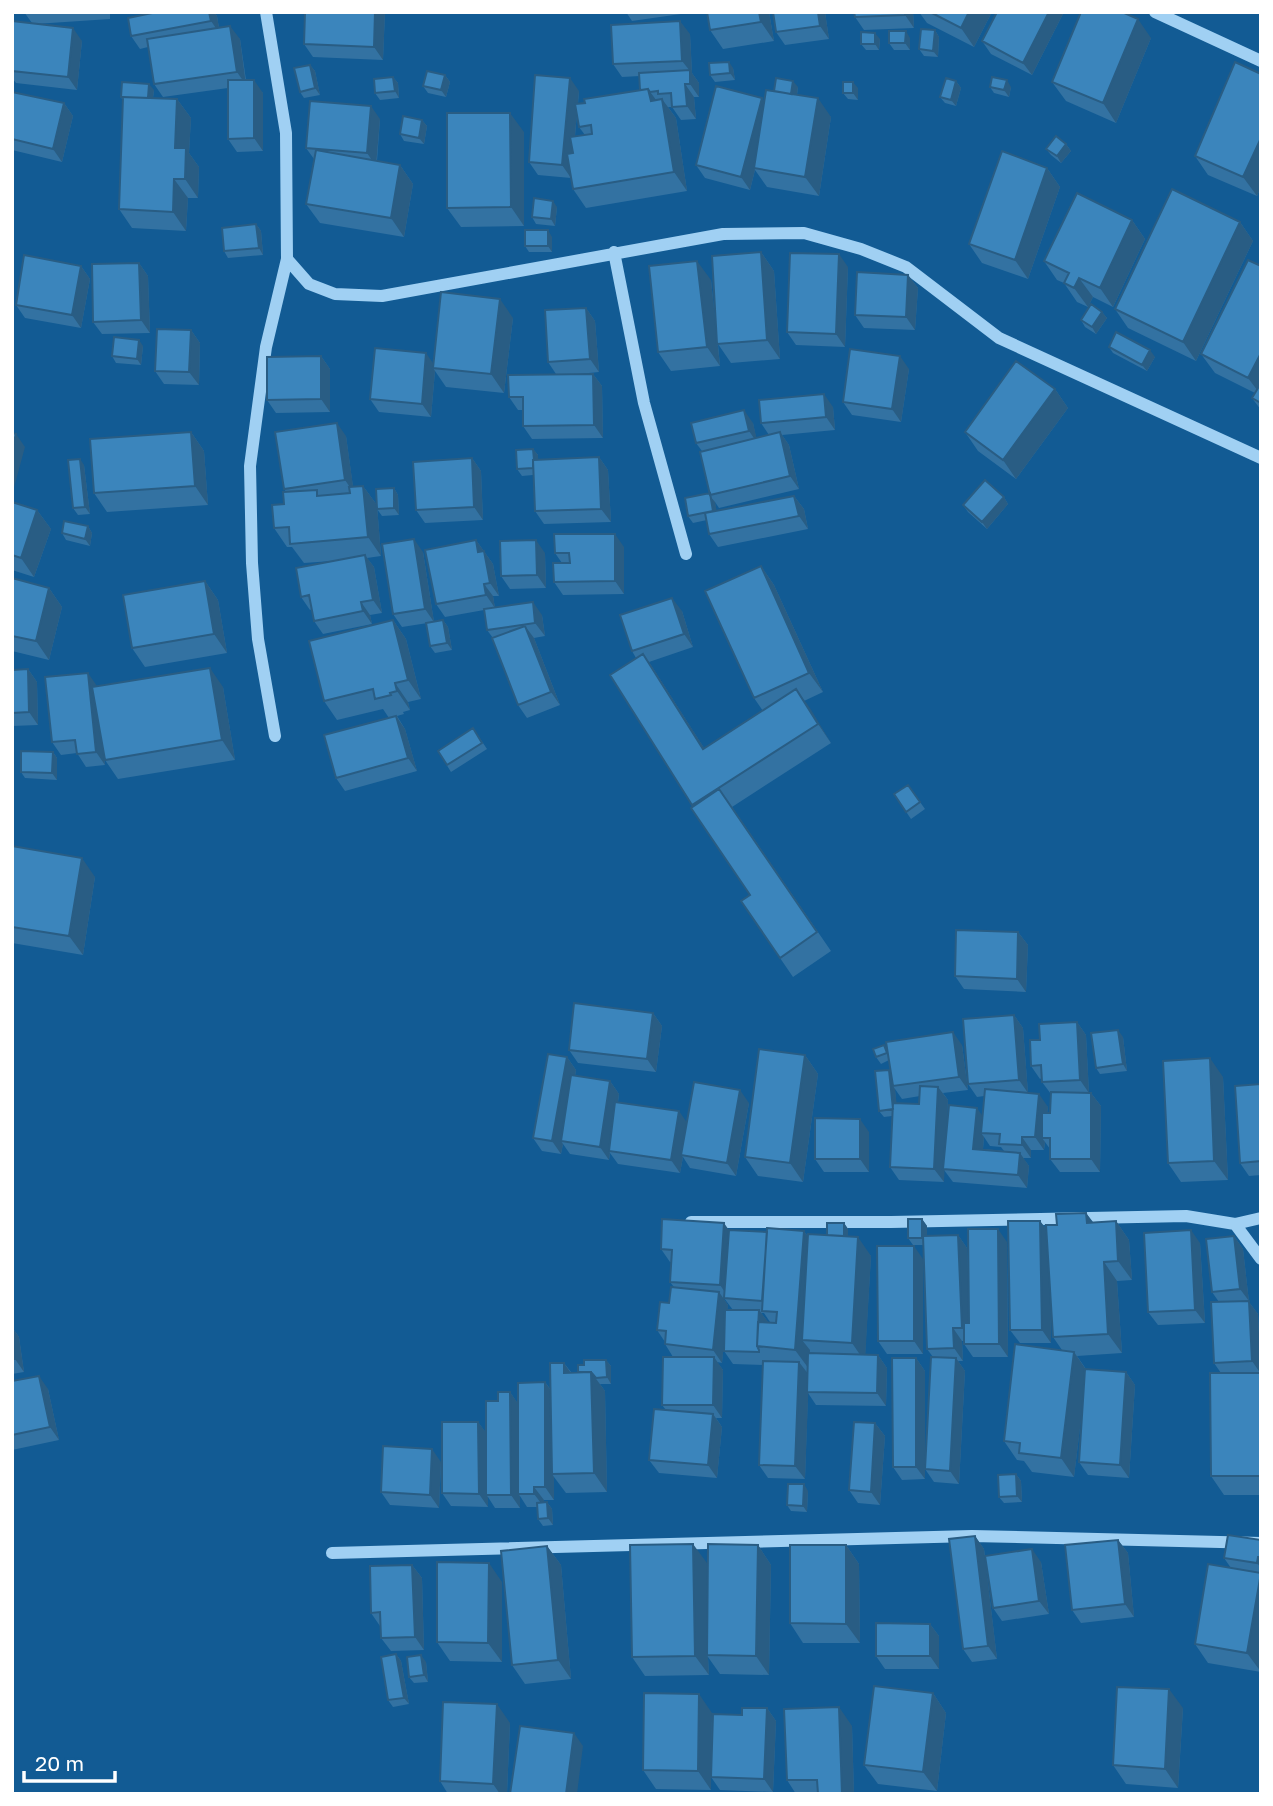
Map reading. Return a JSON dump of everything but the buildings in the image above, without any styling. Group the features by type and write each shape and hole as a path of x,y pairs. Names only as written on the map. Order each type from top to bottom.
{"street":[{"path":"267,12 286,132 286,259 266,347 250,466 252,564 257,626 275,736"},
{"path":"1155,12 1261,61"},
{"path":"286,259 309,284 335,294 382,296 614,251 723,234 804,233 861,248 906,267 999,338 1261,458"},
{"path":"614,251 644,403 686,554"},
{"path":"683,1222 891,1222 1186,1216 1235,1224 1261,1218"},
{"path":"1235,1224 1261,1259"},
{"path":"332,1553 972,1536 1261,1543"}]}
